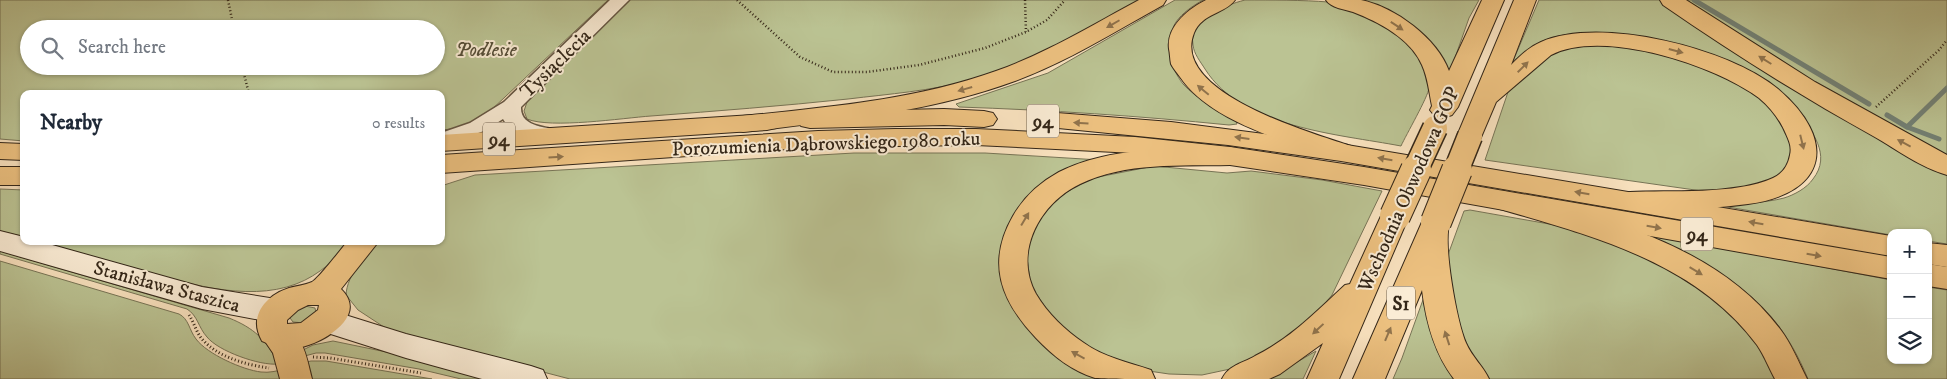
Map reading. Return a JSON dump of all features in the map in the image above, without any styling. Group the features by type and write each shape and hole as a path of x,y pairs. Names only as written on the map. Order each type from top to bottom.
{"main road":[{"path":"743,124 884,108 978,85 1042,62 1156,0"},
{"path":"1224,0 1212,4 1190,20 1182,35 1181,56 1184,65 1197,86 1240,114 1342,152"},
{"path":"1337,0 1358,6 1392,22 1423,46 1438,74 1440,117"},
{"name":"Wschodnia Obwodowa GOP","path":"1323,379 1493,0"},
{"name":"Wschodnia Obwodowa GOP","path":"1369,379 1525,0"},
{"path":"1671,0 1892,136 1947,166"},
{"path":"1486,98 1528,61 1552,45 1588,39 1623,40 1683,52 1735,73 1777,102 1799,130 1805,153 1798,171 1783,184 1770,190 1738,196 1630,201"},
{"name":"Porozumienia Dąbrowskiego 1980 roku","path":"445,141 743,124 944,118 1038,120 1120,125 1209,133 1342,152 1887,245"},
{"name":"Porozumienia Dąbrowskiego 1980 roku","path":"445,164 818,139 967,137 1136,145 1230,156 1364,176 1887,267"},
{"path":"0,151 20,152"},
{"path":"1139,379 1110,370 1074,354 1052,336 1021,296 1013,274 1013,250 1018,233 1035,204 1071,177 1117,164 1153,159 1230,156"},
{"path":"445,180 507,160"},
{"path":"0,176 20,176"},
{"path":"1503,200 1636,241 1693,270 1736,300 1760,324 1784,360 1791,379"},
{"path":"1434,225 1440,313 1448,343 1462,368 1473,379"},
{"path":"276,323 284,337 300,336 316,329 323,307 362,245"},
{"path":"1932,254 1947,256"},
{"path":"1932,276 1947,278"},
{"path":"1238,379 1268,365 1306,340 1366,283"},
{"path":"276,323 288,348 294,371"}],"street":[{"name":"Tysiąclecia","path":"445,139 477,127 511,106 620,0"},
{"name":"Tysiąclecia","path":"511,106 511,120 516,124 556,135"},
{"name":"Stanisława Staszica","path":"0,241 202,298 235,305 276,323"},
{"path":"323,307 406,346 531,379"}],"path":[{"path":"228,0 232,20"},
{"path":"737,0 800,57 834,72 867,72 919,65 985,48 1026,32 1047,20 1065,0"},
{"path":"1026,0 1026,32"},
{"path":"1876,107 1947,40"},
{"path":"244,75 248,90"},
{"path":"183,311 191,317 200,337 214,349 264,368 294,371 311,357 322,356 428,374"}],"green space":[{"name":"Podlesie","path":"0,0 608,0 488,113 460,127 445,129 445,90 20,90 20,141 0,139"},
{"path":"629,0 1143,0 1060,45 1016,65 971,80 941,87 823,102 587,122 553,123 527,119 524,111 527,102"},
{"path":"1175,0 1203,0 1181,15 1172,29 1170,54 1178,77 1188,89 1201,99 1235,118 1237,124 959,107 956,104 1048,73"},
{"path":"1245,0 1328,2 1377,21 1408,43 1419,57 1427,72 1429,88 1401,146 1321,132 1293,125 1267,116 1242,104 1221,89 1196,54 1193,45 1193,35 1201,20 1209,14"},
{"path":"1353,0 1479,0 1469,18 1451,69 1447,70"},
{"path":"1539,0 1663,0 1947,174 1947,244 1932,242 1932,229 1887,229 1887,234 1722,206 1769,201 1784,198 1800,191 1813,179 1818,170 1821,161 1818,143 1796,110 1641,37 1600,33 1557,36 1532,47 1513,61"},
{"path":"1681,0 1947,0 1947,158 1871,118"},
{"path":"1611,44 1663,51 1743,83 1781,118 1794,153 1782,173 1770,182 1753,187 1709,192 1485,160 1508,92 1539,60 1568,46"},
{"path":"854,153 985,153 1100,160 1077,169 1003,264 1078,369 1101,379 570,379 416,339 387,329 358,310 346,295 353,273 363,259 375,245 445,245 445,185 475,175"},
{"path":"1154,166 1227,173 1251,171 1322,180 1382,191 1332,295 1304,328 1249,365 1202,375 1169,374 1142,370 1082,346 1054,320 1031,286 1026,251 1041,214 1063,194 1093,178"},
{"path":"0,189 20,190 20,236 0,231"},
{"path":"1470,210 1566,227 1636,249 1738,314 1780,379 1487,379 1462,346 1446,269 1449,252 1464,211"},
{"path":"1628,230 1887,279 1887,364 1932,364 1932,288 1947,290 1947,379 1808,379 1793,348 1776,322 1756,301 1735,284 1686,256"},
{"path":"51,245 350,245 313,276 296,284 277,289 235,291 172,279"},
{"path":"0,251 229,318 246,326 259,336 269,348 278,364 261,363 240,357 220,347 207,337 194,315 187,309 0,254"},
{"path":"0,261 179,314 187,322 201,345 217,356 253,371 267,372 285,369 286,379 0,379"},
{"path":"1424,297 1458,379 1393,379"},
{"path":"305,306 315,308 316,313 304,323 293,322 290,318 293,312"},
{"path":"333,341 396,354 494,379 461,379 419,369 325,353 301,357 301,351 313,345"},
{"path":"1316,351 1303,379 1268,379"},
{"path":"326,361 432,379 306,379 302,363"}],"waterway":[{"path":"1694,0 1869,104"},
{"path":"1907,127 1947,88"},
{"path":"1887,115 1907,127"},
{"path":"1907,127 1939,139"}]}
